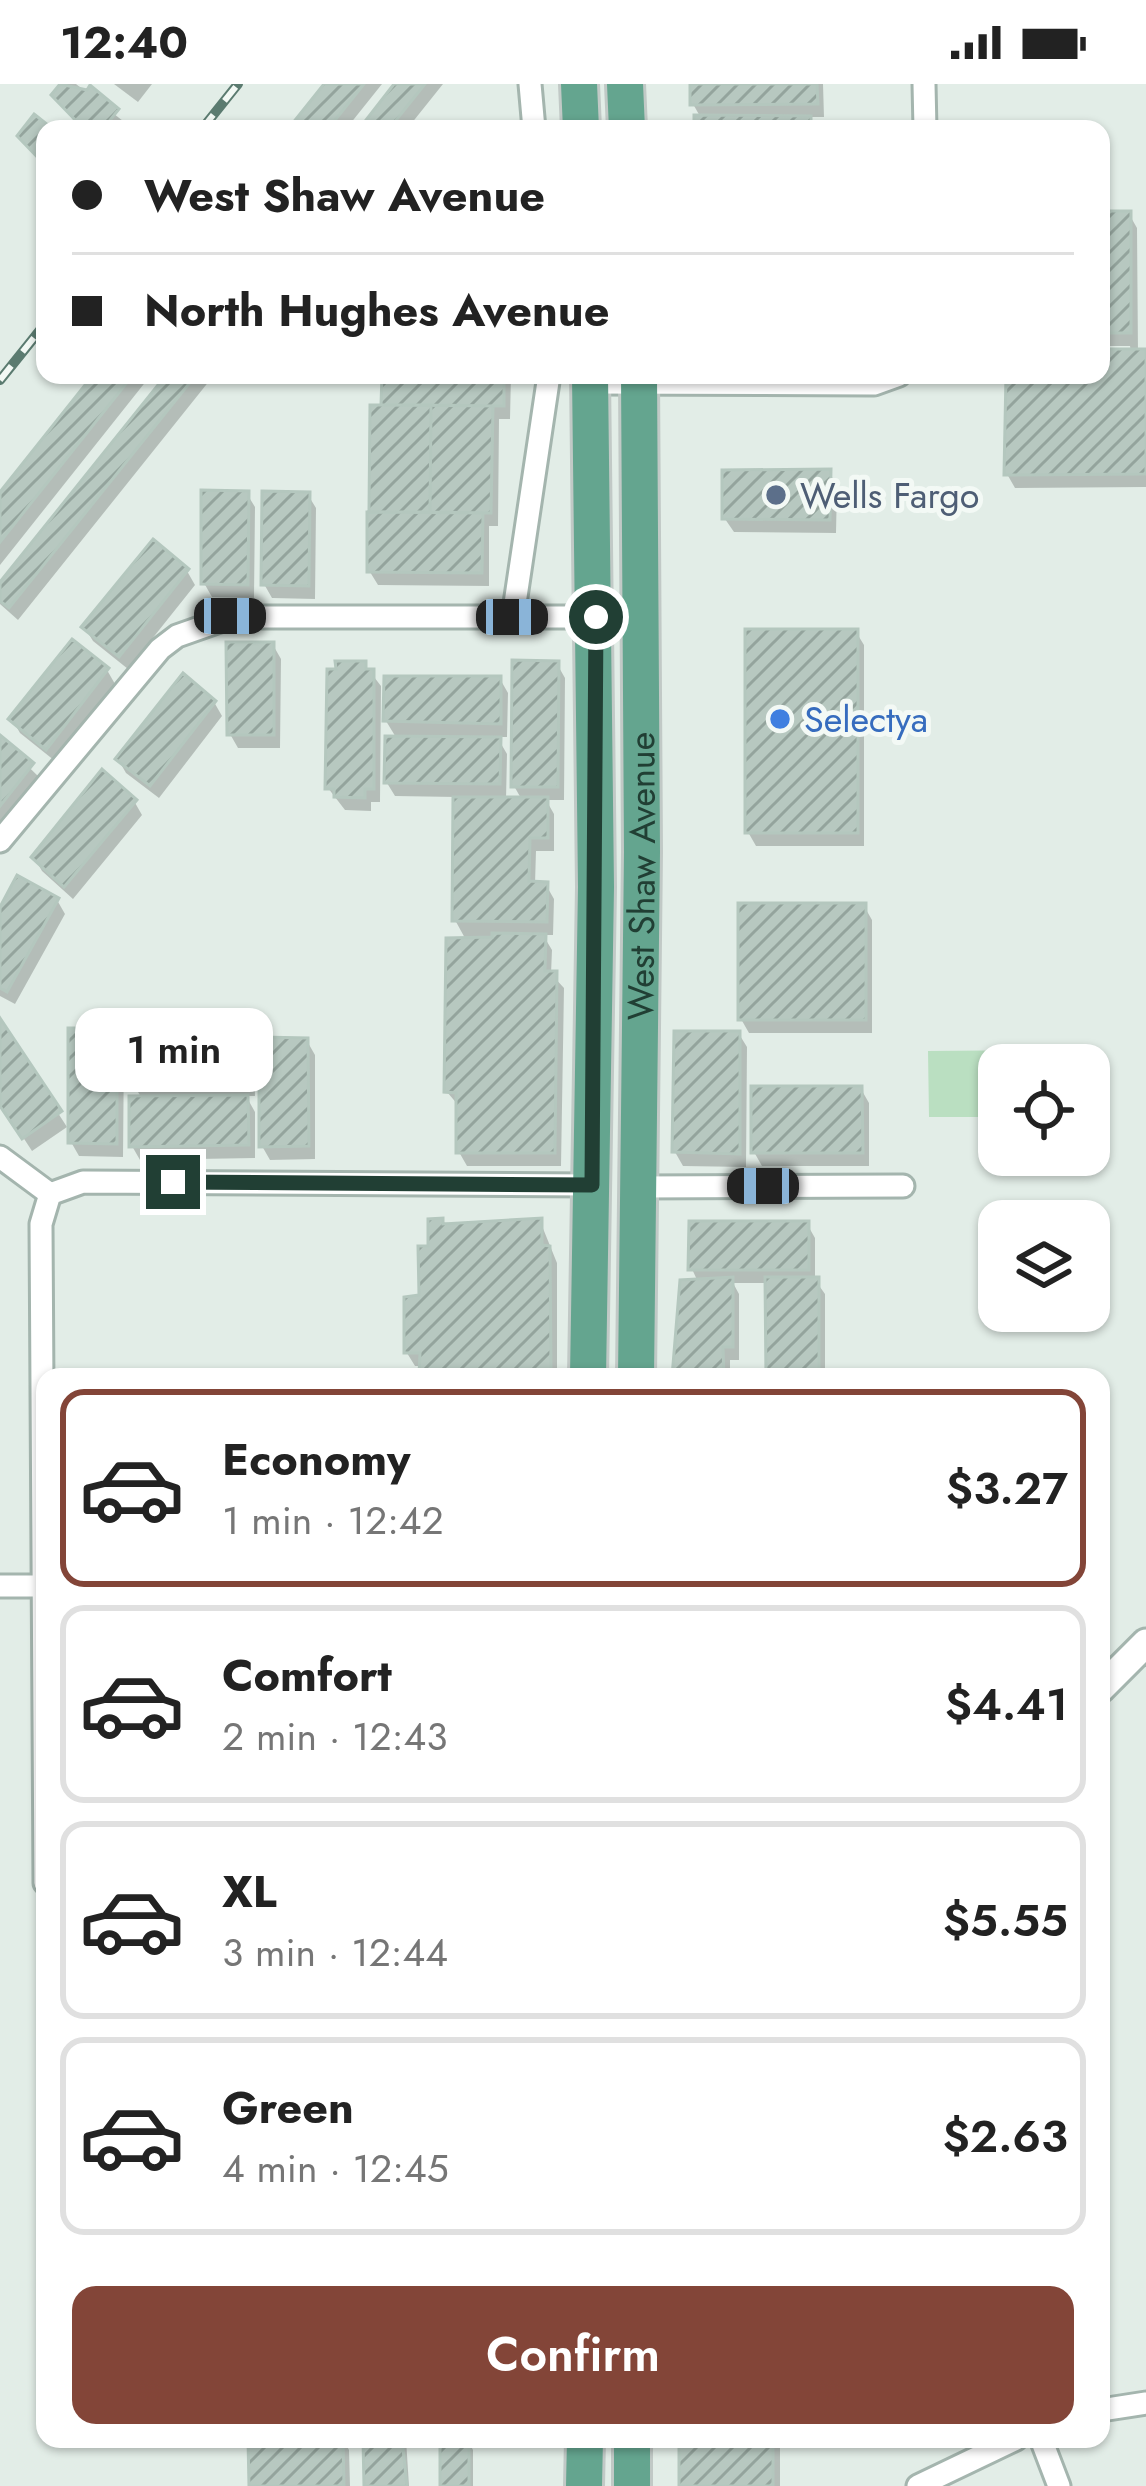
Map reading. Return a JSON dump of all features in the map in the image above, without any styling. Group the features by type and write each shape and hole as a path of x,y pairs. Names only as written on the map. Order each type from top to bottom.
{"main road":[{"path":"579,84 581,120"},
{"path":"625,84 627,120"},
{"name":"West Shaw Avenue","path":"588,1368 596,886 591,384"},
{"name":"West Shaw Avenue","path":"636,1368 642,852 639,384"},
{"path":"596,617 619,635 620,817 642,852"},
{"path":"596,886 614,992 613,1163 619,1180 638,1186"},
{"path":"592,1185 607,1193 617,1210 616,1368"},
{"path":"584,2448 584,2486"},
{"path":"609,2448 609,2486"},
{"path":"632,2448 632,2486"}],"street":[{"path":"530,84 534,120"},
{"path":"924,84 925,120"},
{"path":"512,617 548,384"},
{"path":"0,841 177,636 230,616 596,617"},
{"path":"0,1157 50,1194"},
{"path":"50,1194 83,1182 592,1185"},
{"path":"638,1186 903,1186"},
{"path":"42,1368 41,1224 50,1194"},
{"path":"0,1586 36,1586"},
{"path":"1110,1679 1146,1643"},
{"path":"1110,2409 1146,2403"},
{"path":"1044,2448 1059,2486"},
{"path":"918,2486 961,2449"}],"green space":[{"path":"928,1051 978,1051 978,1117 929,1117"}],"building":[{"path":"60,84 87,90 90,85 119,109 110,120 75,120 51,95"},
{"path":"324,84 364,84 335,120 295,120"},
{"path":"394,84 425,84 396,120 366,120"},
{"path":"690,84 817,84 818,104 690,105"},
{"path":"34,114 42,120 36,120 36,156 17,136"},
{"path":"694,115 811,116 811,120 694,120"},
{"path":"1110,211 1131,211 1131,333 1110,333"},
{"path":"1110,349 1146,349 1146,474 1004,475 1006,384 1110,384"},
{"path":"86,384 126,384 0,542 0,492"},
{"path":"159,384 189,384 9,608 0,601 0,582"},
{"path":"382,384 504,384 504,406 381,405"},
{"path":"370,405 431,405 430,512 369,512"},
{"path":"431,405 493,406 491,513 430,512"},
{"name":"Wells Fargo","path":"831,469 830,520 722,519 722,470"},
{"path":"201,490 249,491 248,585 201,584"},
{"path":"262,491 310,492 309,586 261,585"},
{"path":"367,512 483,513 482,573 367,572"},
{"path":"153,539 189,569 119,657 81,627"},
{"path":"745,629 858,629 858,833 745,833"},
{"path":"72,639 109,668 46,750 8,719"},
{"path":"226,642 274,642 274,735 227,735"},
{"path":"512,660 559,661 558,787 511,787"},
{"path":"335,661 366,661 366,669 374,669 374,789 365,789 365,798 334,797 334,789 325,789 327,669 336,669"},
{"path":"183,673 216,701 150,786 115,759"},
{"path":"384,676 501,676 501,724 383,721"},
{"path":"0,735 34,763 0,806"},
{"path":"385,736 501,737 500,784 384,783"},
{"path":"102,769 137,800 64,887 31,857"},
{"path":"453,797 548,797 548,838 530,838 529,881 548,882 547,922 452,921"},
{"path":"17,875 59,898 7,992 0,988 0,907"},
{"path":"738,903 866,903 866,1020 738,1020"},
{"path":"492,933 546,934 545,971 557,971 555,1153 456,1153 456,1093 444,1092 446,938 492,937"},
{"path":"0,1018 62,1111 22,1139 0,1106"},
{"path":"68,1028 117,1028 117,1144 68,1143"},
{"path":"674,1031 740,1031 740,1154 672,1152"},
{"path":"248,1034 248,1083 130,1083 129,1035"},
{"path":"259,1037 308,1038 309,1146 259,1147"},
{"path":"751,1086 862,1086 863,1153 751,1153"},
{"path":"248,1095 249,1145 129,1147 129,1096"},
{"path":"443,1218 443,1224 542,1218 542,1245 550,1246 551,1368 419,1368 420,1353 404,1353 404,1297 419,1295 418,1246 428,1246 428,1219"},
{"path":"689,1221 809,1221 809,1270 688,1270"},
{"path":"733,1277 733,1347 723,1347 724,1368 673,1368 680,1280"},
{"path":"765,1277 819,1277 819,1368 766,1368"},
{"path":"248,2448 343,2448 344,2486 249,2486"},
{"path":"363,2448 403,2448 407,2486 364,2486"},
{"path":"440,2448 469,2448 469,2486 440,2486"},
{"path":"679,2448 773,2448 773,2486 679,2486"}],"railway":[{"path":"209,120 238,84"},
{"path":"0,380 36,335"}],"place":[{"name":"Wells Fargo","path":"776,495"},
{"name":"Selectya","path":"780,719"}],"route":[{"path":"173,1182 592,1185 596,617"}]}
